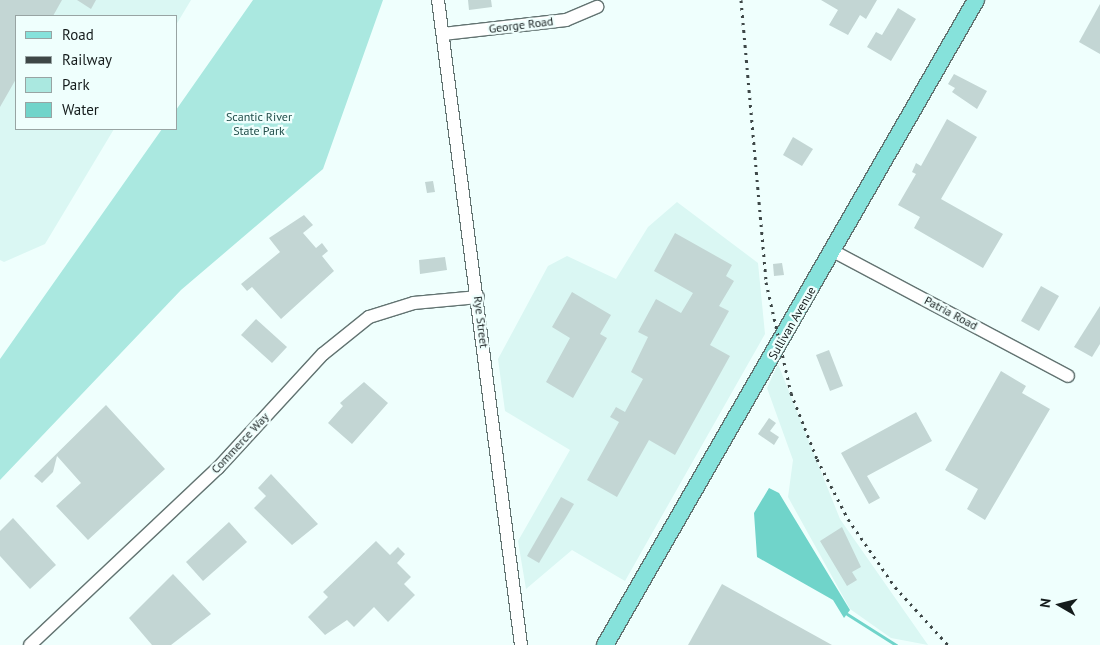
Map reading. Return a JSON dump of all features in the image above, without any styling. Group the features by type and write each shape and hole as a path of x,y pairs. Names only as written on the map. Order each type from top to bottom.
{"main road":[{"name":"Sullivan Avenue","path":"605,645 976,0"}],"street":[{"name":"Rye Street","path":"438,0 478,297 521,645"},
{"name":"George Road","path":"443,34 566,20 597,7"},
{"name":"Patria Road","path":"833,251 1068,376"},
{"name":"Commerce Way","path":"30,645 218,468 323,354 369,317 414,303 478,297"}],"shaded area":[{"path":"0,0 191,0 178,22 178,15 15,15 15,130 113,130 45,244 4,262 0,260"},
{"path":"677,202 758,263 765,334 625,581 572,550 526,589 518,541 570,450 505,411 498,359 548,266 567,256 616,279 648,227"},
{"path":"778,364 840,519 928,645 891,638 850,609 788,497 793,460 767,388"}],"green space":[{"name":"Scantic River State Park","path":"253,0 383,0 323,169 181,290 0,480 0,359 161,130 178,130 178,107"}],"water":[{"path":"769,488 779,493 850,610 844,618 833,600 757,557 754,513"}],"building":[{"path":"0,0 62,0 54,15 15,15 15,81 0,107"},
{"path":"77,0 96,0 91,9"},
{"path":"468,0 491,0 492,7 469,10"},
{"path":"821,0 877,0 866,19 860,15 848,35 829,25 838,10"},
{"path":"1100,4 1100,54 1079,42"},
{"path":"898,8 916,19 891,61 867,47 876,32 882,35"},
{"path":"954,74 987,91 977,109 952,92 955,88 948,84"},
{"path":"947,119 977,137 941,199 1003,234 983,268 914,228 920,217 898,205 916,174 912,172 916,163 921,166"},
{"path":"793,137 813,149 802,166 783,155"},
{"path":"433,181 435,192 427,193 425,182"},
{"path":"304,215 313,225 303,233 316,248 322,243 328,251 322,256 334,271 281,319 252,287 247,291 241,284 280,252 269,238"},
{"path":"675,233 732,265 726,276 734,281 719,306 729,311 710,345 730,356 675,455 649,440 617,497 587,480 619,422 610,417 616,407 625,412 643,379 631,372 648,337 638,332 656,299 681,313 693,293 654,271"},
{"path":"445,257 447,270 420,274 419,260"},
{"path":"782,263 784,275 774,276 773,264"},
{"path":"1041,286 1059,296 1039,331 1021,321"},
{"path":"572,292 611,315 600,334 607,338 573,398 546,382 570,338 552,327"},
{"path":"1100,306 1100,344 1092,357 1074,347"},
{"path":"256,319 287,347 272,363 241,335"},
{"path":"829,350 843,386 830,391 816,355"},
{"path":"1001,371 1026,386 1022,393 1050,409 985,520 967,509 978,489 945,470"},
{"path":"364,382 388,403 352,444 328,423 343,406 340,403"},
{"path":"106,405 165,469 88,540 56,506 81,483 57,456 53,472 42,483 34,476"},
{"path":"916,412 932,441 867,476 880,498 869,504 841,453"},
{"path":"769,418 776,423 770,431 779,437 774,445 758,434"},
{"path":"271,474 318,524 292,545 254,508 266,496 258,488"},
{"path":"561,497 574,504 539,563 527,556"},
{"path":"13,518 56,565 30,589 0,556 0,531"},
{"path":"229,522 247,542 203,581 186,562"},
{"path":"842,527 861,567 852,572 857,580 847,586 820,541"},
{"path":"376,541 390,555 398,547 405,554 397,563 411,577 404,584 415,595 388,622 374,607 354,627 347,620 325,635 308,617 328,597 323,592"},
{"path":"173,574 211,614 171,645 152,645 129,618"},
{"path":"722,584 832,645 688,645"}],"waterway":[{"path":"847,614 896,645"}],"railway":[{"path":"741,0 766,282 791,393 817,459 848,519 895,587 948,645"}]}
